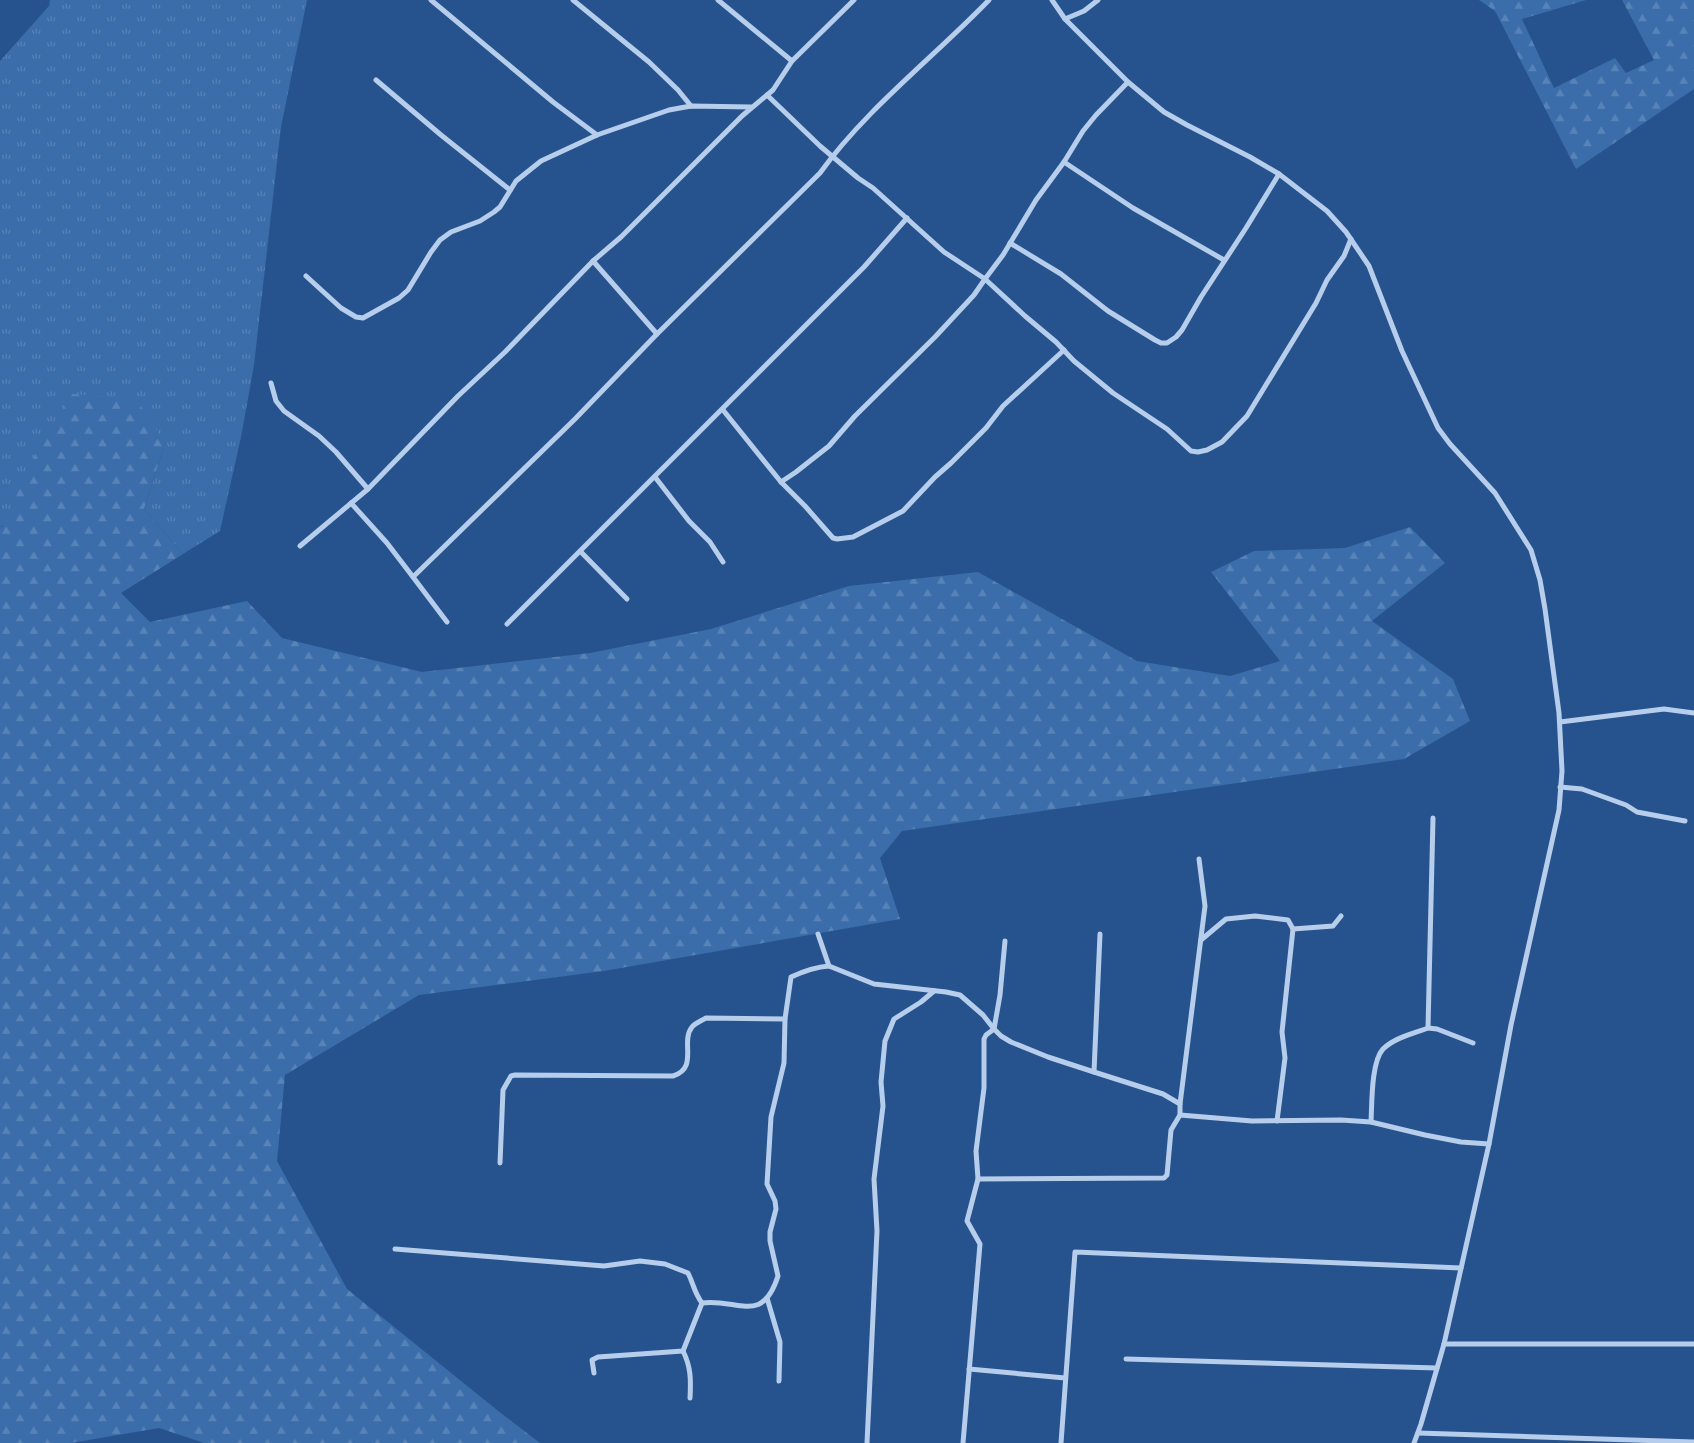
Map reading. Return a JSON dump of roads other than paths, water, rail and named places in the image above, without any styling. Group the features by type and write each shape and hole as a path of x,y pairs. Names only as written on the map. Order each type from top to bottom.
{"street":[{"path":"431,0 553,102 597,135"},
{"path":"573,0 649,62 678,90 691,106"},
{"path":"718,0 792,61"},
{"path":"300,546 368,489 458,396 506,352 593,261 621,237 751,107 767,95 781,79 792,61 854,0"},
{"path":"413,577 575,419 657,334 820,173 832,156 862,124 989,0"},
{"path":"1052,0 1065,18 1128,82 1164,112 1279,174 1327,211 1351,239 1369,266 1402,351 1438,428 1494,493 1531,550 1540,580 1560,722 1562,771 1559,810 1510,1024 1488,1144 1444,1344 1414,1443"},
{"path":"1065,18 1084,11 1098,0"},
{"path":"376,80 440,135 510,190"},
{"path":"780,482 829,446 855,416 935,337 974,295 1010,243 1036,200 1064,162 1083,130 1128,82"},
{"path":"767,95 832,156 873,188 944,252 986,279 1074,361 1113,393 1167,429 1191,451 1207,450 1222,442 1247,416 1316,303 1327,280 1344,256 1351,239"},
{"path":"306,276 341,308 356,317 363,318 399,298 408,290 440,240 451,232 480,221 494,212 516,181 541,161 597,135 669,110 691,106 751,107"},
{"path":"1064,162 1133,208 1224,260"},
{"path":"1010,243 1061,274 1108,311 1161,343 1170,341 1182,330 1279,174"},
{"path":"507,624 864,267 907,218"},
{"path":"593,261 657,334"},
{"path":"723,410 780,482 805,506 832,538 853,537 904,511 935,476 951,464 986,428 1003,406 1064,350"},
{"path":"271,383 276,401 284,411 319,436 336,452 368,489"},
{"path":"655,477 689,521 710,542 723,562"},
{"path":"351,503 387,543 447,622"},
{"path":"581,552 626,599"},
{"path":"1560,722 1664,709 1694,712"},
{"path":"1560,787 1582,789 1626,805 1638,812 1684,821"},
{"path":"1428,1028 1433,818"},
{"path":"978,1179 1164,1178 1168,1172 1171,1130 1180,1115 1205,906 1200,859"},
{"path":"1200,940 1226,919 1255,916 1288,920 1293,929 1282,1032 1284,1058 1277,1122"},
{"path":"1293,929 1333,926 1341,916"},
{"path":"818,934 829,966"},
{"path":"1094,1072 1100,934"},
{"path":"963,1443 980,1244 967,1221 978,1179 976,1151 984,1088 984,1039 986,1034 994,1029 1000,995 1005,942"},
{"path":"702,1303 715,1301 741,1307 751,1307 760,1304 767,1298 778,1276 770,1241 776,1209 775,1201 767,1184 771,1116 784,1063 786,1019 791,977 818,966 829,966 874,984 946,992 960,996 984,1014 994,1029 1011,1042 1048,1057 1163,1094 1180,1104"},
{"path":"867,1443 877,1232 874,1178 884,1106 881,1082 885,1041 894,1019 921,1002 934,991"},
{"path":"500,1163 503,1090 511,1076 673,1076 683,1071 687,1064 691,1028 706,1018 786,1019"},
{"path":"1371,1122 1374,1074 1382,1050 1398,1039 1428,1028 1437,1029 1473,1043"},
{"path":"1180,1115 1252,1122 1341,1120 1371,1122 1452,1140 1488,1144"},
{"path":"395,1250 604,1266 640,1261 665,1264 688,1273 693,1284 693,1291 702,1303"},
{"path":"1062,1443 1075,1252 1461,1268"},
{"path":"767,1298 780,1342 779,1380"},
{"path":"690,1398 689,1363 683,1351 702,1303"},
{"path":"1444,1344 1694,1344"},
{"path":"594,1373 592,1360 598,1357 683,1351"},
{"path":"1126,1359 1437,1368"},
{"path":"969,1370 1065,1378"},
{"path":"1418,1433 1694,1442"}]}
